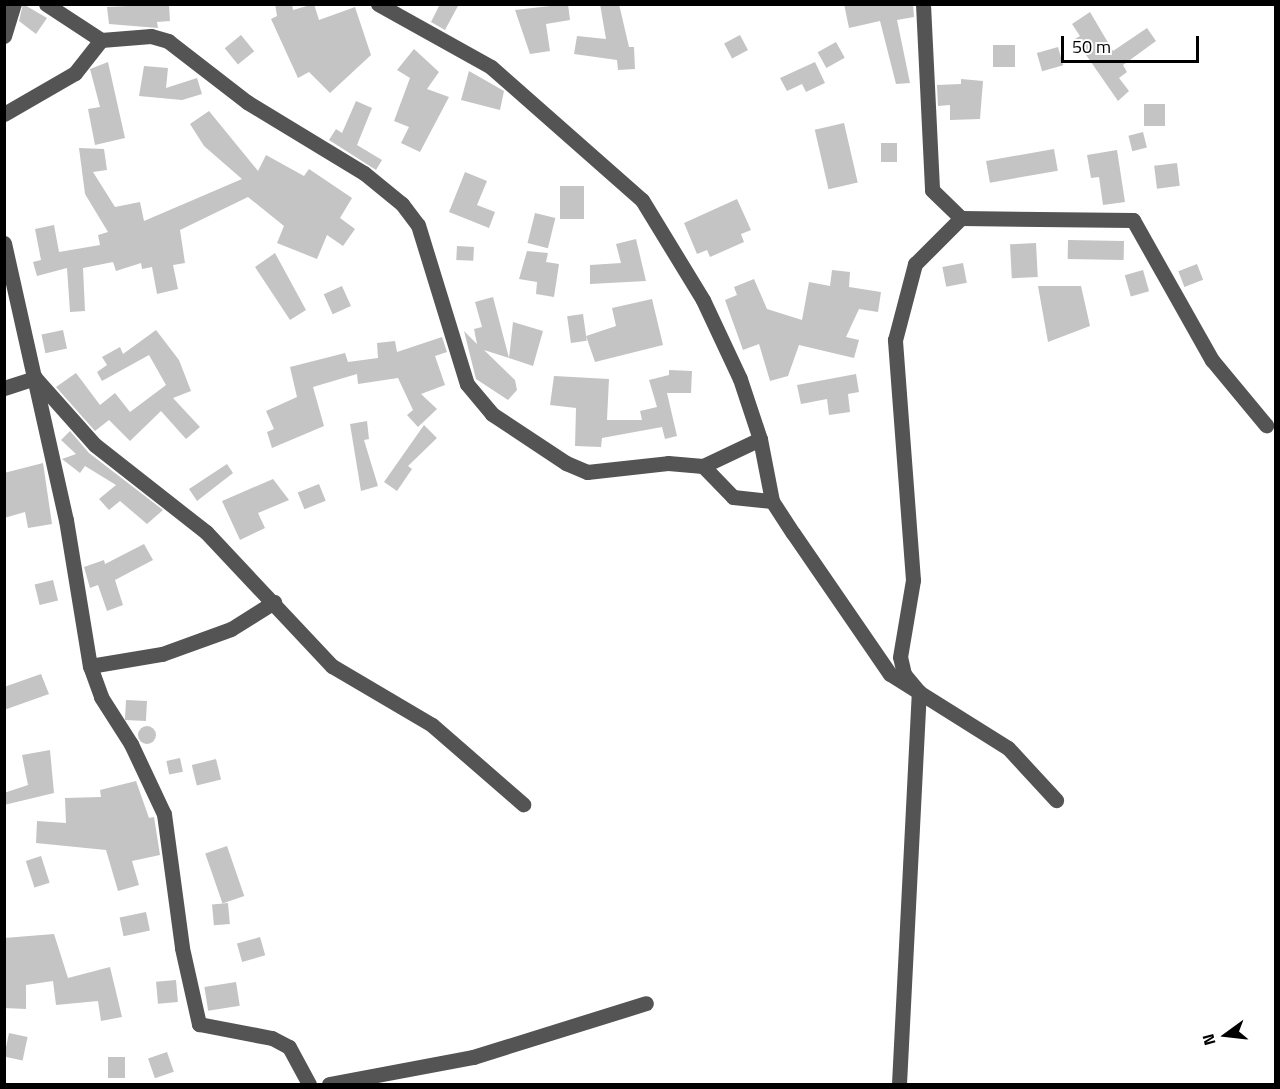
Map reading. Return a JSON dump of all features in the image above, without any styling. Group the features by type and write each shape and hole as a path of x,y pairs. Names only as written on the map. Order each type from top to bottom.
{"street":[{"path":"4,36 14,4"},
{"path":"46,4 101,40 151,36 168,41 247,102 364,173 402,204 418,225 467,384 505,424 577,470 703,466 760,439"},
{"path":"378,4 491,67 642,200 703,300 740,379 760,439 772,501 890,674 1008,748 1056,800"},
{"path":"923,4 932,190 962,218 1133,220 1148,237 1212,360 1266,425"},
{"path":"4,114 75,73 101,40"},
{"path":"899,1084 919,692 904,674 900,657 913,580 895,340 915,264 962,218"},
{"path":"4,243 35,378 90,666 101,698 131,744 164,814 182,948 199,1024 272,1038 289,1047 309,1084"},
{"path":"4,388 35,378"},
{"path":"35,378 95,445 180,508 274,602 332,666 432,725 523,804"},
{"path":"703,466 733,497 772,501"},
{"path":"90,666 162,654 231,628 274,602"},
{"path":"329,1084 473,1058 646,1002"}],"building":[{"path":"23,4 47,18 36,34 19,21"},
{"path":"169,4 170,21 157,22 158,28 109,24 107,7"},
{"path":"275,4 292,4 293,10 314,4 319,20 355,7 371,55 330,93 309,72 298,78 271,19 277,16"},
{"path":"440,4 459,4 445,30 431,22"},
{"path":"568,4 570,20 546,24 550,51 530,54 515,10"},
{"path":"600,4 619,4 629,47 634,47 635,69 618,70 617,60 574,54 577,36 606,39"},
{"path":"844,4 913,4 914,17 897,20 910,83 896,84 880,21 849,28"},
{"path":"1090,12 1113,51 1147,28 1156,41 1123,65 1127,72 1119,78 1129,91 1118,101 1075,39 1080,36 1072,24"},
{"path":"241,35 254,51 238,65 225,48"},
{"path":"740,35 748,50 732,58 724,43"},
{"path":"836,42 845,58 826,68 818,52"},
{"path":"993,45 1015,45 1015,67 993,67"},
{"path":"1058,47 1063,65 1042,71 1037,53"},
{"path":"414,49 439,72 427,89 449,97 420,152 401,143 409,127 394,121 410,78 397,70"},
{"path":"108,62 125,138 95,145 88,109 100,107 90,69"},
{"path":"815,62 825,83 806,92 802,84 787,91 780,78"},
{"path":"144,66 168,68 166,88 197,78 202,94 182,100 139,96"},
{"path":"469,71 504,91 500,110 461,100"},
{"path":"961,79 983,81 980,119 950,120 950,105 938,106 937,85 961,84"},
{"path":"356,101 372,108 357,145 382,160 376,170 329,140 336,129 342,133"},
{"path":"1144,104 1165,104 1165,126 1144,126"},
{"path":"209,111 258,171 266,155 304,176 309,169 352,198 340,218 355,229 343,246 327,235 317,259 277,243 284,226 248,197 180,230 185,263 173,265 178,289 157,294 152,267 142,269 141,263 116,271 113,262 83,268 85,311 70,312 67,268 37,276 33,262 41,260 35,229 54,225 59,252 100,245 98,235 108,232 85,194 79,148 104,149 107,170 93,172 115,207 140,202 144,221 242,179 204,146 190,124"},
{"path":"844,123 858,182 828,189 815,130"},
{"path":"1143,132 1147,148 1132,151 1128,136"},
{"path":"881,143 897,143 897,162 881,162"},
{"path":"1054,149 1058,171 990,183 986,161"},
{"path":"1117,150 1125,202 1103,205 1099,177 1091,178 1087,155"},
{"path":"1177,163 1180,186 1157,189 1154,166"},
{"path":"465,172 487,181 477,205 495,212 489,228 449,212"},
{"path":"560,186 584,186 584,219 560,219"},
{"path":"737,199 751,230 741,234 744,242 710,257 707,250 697,254 684,223"},
{"path":"535,213 555,218 548,248 528,243"},
{"path":"636,239 646,281 590,284 590,265 621,263 616,244"},
{"path":"1068,240 1124,241 1124,260 1068,259"},
{"path":"1036,243 1038,277 1012,278 1010,244"},
{"path":"457,246 474,247 473,261 456,260"},
{"path":"527,251 548,253 546,262 559,264 554,297 536,294 537,282 519,279"},
{"path":"275,253 306,310 290,320 255,267"},
{"path":"963,263 967,283 946,287 942,267"},
{"path":"1197,264 1203,280 1184,287 1178,271"},
{"path":"832,270 850,272 849,287 881,292 878,312 859,309 846,337 859,340 854,358 799,345 788,376 770,381 759,344 743,350 725,300 737,295 734,287 754,279 767,309 802,320 809,282 830,286"},
{"path":"1143,270 1149,291 1131,296 1125,275"},
{"path":"342,286 351,306 333,314 324,294"},
{"path":"1038,286 1081,286 1090,326 1048,342"},
{"path":"493,297 509,358 484,350 515,380 517,390 508,400 476,379 464,331 477,344 474,329 482,327 475,302"},
{"path":"652,299 663,345 595,362 586,336 616,326 612,308"},
{"path":"583,314 587,341 571,343 567,316"},
{"path":"513,322 543,331 533,366 509,358"},
{"path":"63,330 67,349 45,353 41,335"},
{"path":"156,330 179,360 191,391 173,398 200,427 186,439 161,411 130,441 109,420 95,431 56,387 76,373 100,405 115,393 130,412 166,385 149,355 102,381 97,372 107,365 102,357 120,347 123,354"},
{"path":"442,337 447,352 435,356 445,385 421,394 437,409 418,427 407,415 413,410 398,378 358,384 357,374 313,387 324,426 272,448 267,432 274,429 266,411 297,397 290,367 345,353 348,362 378,358 377,343 395,341 397,352"},
{"path":"669,370 692,371 691,393 667,393 677,436 665,439 662,427 602,438 601,447 575,446 576,408 550,405 554,376 609,379 607,420 642,420 640,411 657,407 649,380 669,375"},
{"path":"856,374 859,392 848,394 850,412 829,415 827,399 801,404 797,385"},
{"path":"367,421 369,439 364,440 378,486 361,491 350,424"},
{"path":"424,425 437,438 408,466 412,469 397,491 384,482"},
{"path":"70,431 89,453 163,510 147,524 120,501 109,510 99,499 116,485 85,466 80,473 62,459 76,454 61,440"},
{"path":"43,463 52,524 28,528 25,512 4,518 4,473"},
{"path":"227,464 233,473 197,501 189,489"},
{"path":"273,479 289,500 258,513 265,528 240,540 222,501"},
{"path":"319,484 326,501 304,509 298,493"},
{"path":"144,544 153,560 115,580 123,605 107,611 98,585 90,588 84,567 104,560 105,564"},
{"path":"53,580 58,600 40,605 35,585"},
{"path":"41,674 49,694 4,710 4,687"},
{"path":"126,700 147,701 146,721 125,720"},
{"path":"143,726 151,726 156,731 154,742 143,744 138,739 138,731"},
{"path":"50,750 54,793 4,805 4,793 28,785 22,755"},
{"path":"180,758 183,772 169,775 166,761"},
{"path":"216,759 221,779 197,785 192,765"},
{"path":"136,781 149,818 154,817 160,855 132,861 139,885 118,891 106,850 36,843 37,821 66,823 65,798 101,797 100,790"},
{"path":"227,846 244,896 223,904 205,853"},
{"path":"41,856 50,883 34,888 26,861"},
{"path":"228,903 230,924 214,925 212,904"},
{"path":"146,912 150,931 124,936 120,918"},
{"path":"54,934 68,978 110,967 122,1017 101,1021 98,1001 56,1005 53,981 26,985 26,1009 4,1008 4,938"},
{"path":"260,937 265,955 242,962 237,944"},
{"path":"176,980 178,1002 158,1004 156,982"},
{"path":"236,982 240,1006 208,1011 204,987"},
{"path":"9,1033 28,1037 23,1060 4,1056"},
{"path":"167,1052 174,1072 155,1078 148,1059"},
{"path":"108,1057 125,1057 125,1078 108,1078"}]}
